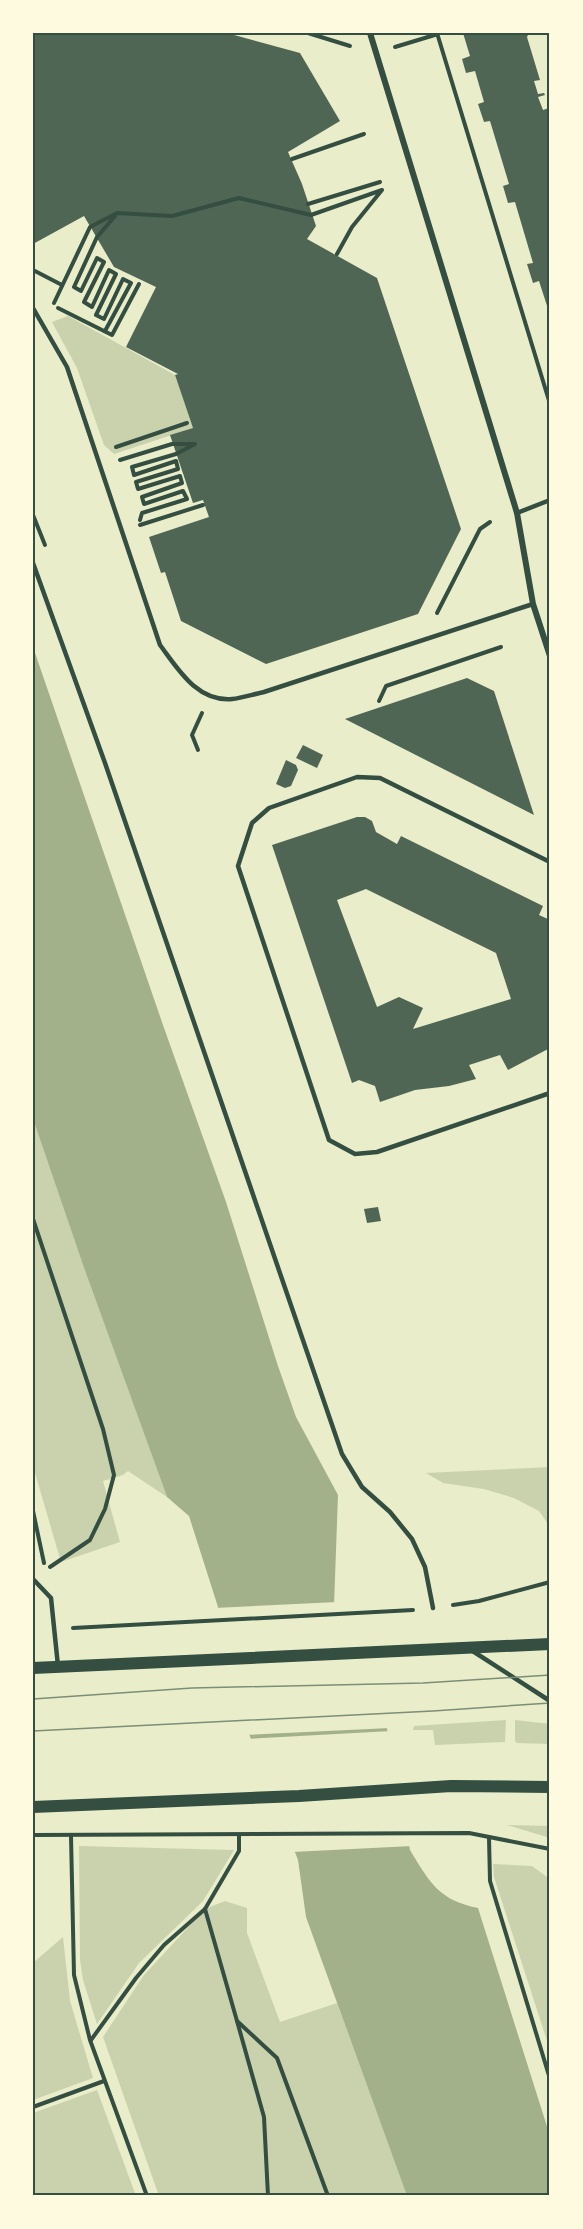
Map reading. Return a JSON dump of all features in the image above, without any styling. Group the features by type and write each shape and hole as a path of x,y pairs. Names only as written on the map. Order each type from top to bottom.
{"main road":[{"path":"33,1668 550,1644"},
{"path":"33,1807 231,1797 299,1796 451,1786 550,1787"}],"street":[{"path":"370,33 518,513 533,604 550,656"}],"lane":[{"path":"33,308 67,367 160,645 182,675 199,690 210,696 231,699 264,692 533,604"},
{"path":"518,513 550,500"},
{"path":"33,563 116,795 342,1454 362,1487 390,1512 412,1539 425,1567 433,1608"},
{"path":"550,862 380,777 357,777 268,808 252,823 238,866 329,1140 355,1154 377,1152 550,1093"},
{"path":"33,1579 51,1598 58,1666"},
{"path":"466,1647 550,1701"}],"path":[{"path":"308,33 375,53 437,34 550,404"},
{"path":"292,159 364,134"},
{"path":"308,204 380,182"},
{"path":"139,284 112,335 53,305 90,227 117,213 172,216 239,198 311,215 382,190 352,228 338,254"},
{"path":"105,332 131,283 123,279 104,319 96,315 116,274 109,270 92,306 84,302 104,262 97,258 81,291 74,287 97,237 117,213"},
{"path":"33,270 62,285"},
{"path":"100,466 115,448 187,423"},
{"path":"127,458 172,444 195,444 176,454 132,467 134,475 176,461 178,469 136,482 138,489 180,476 182,483 142,497 144,504 183,491 187,499 142,513 137,526 202,505"},
{"path":"437,635 432,624 480,529 490,522"},
{"path":"379,701 386,686 501,648"},
{"path":"198,750 192,735 210,696"},
{"path":"33,1219 104,1429 114,1475 105,1509 90,1540 46,1569 33,1511"},
{"path":"68,1629 400,1612 479,1601 550,1582"},
{"path":"33,1835 242,1836 469,1833 550,1849"},
{"path":"71,1836 74,1975 90,2040 147,2196"},
{"path":"90,2040 136,1978 164,1945 205,1909 239,1851 242,1836"},
{"path":"489,1838 490,1881 550,2079"},
{"path":"205,1909 264,2116 268,2196"},
{"path":"237,2021 277,2058 328,2196"},
{"path":"33,2107 104,2081"}],"shaded area":[{"path":"68,316 175,375 193,428 114,454 104,445 77,368 52,322"},
{"path":"33,647 226,1202 296,1417 338,1495 334,1606 367,1623 410,1850 430,1881 445,1895 465,1905 478,1908 550,2136 550,2196 407,2196 306,1917 298,1860 244,1721 204,1635 218,1607 189,1516 167,1497 33,1119"},
{"path":"33,1119 167,1497 128,1471 123,1475 103,1481 120,1542 61,1562 33,1466"},
{"path":"550,1467 550,1527 539,1511 514,1498 484,1489 443,1483 426,1473"},
{"path":"506,1720 505,1742 435,1745 433,1730 413,1730 414,1726"},
{"path":"515,1720 550,1724 550,1744 517,1743 515,1741"},
{"path":"507,1825 550,1826 550,1838"},
{"path":"79,1846 234,1850 203,1901 139,1963 97,2024 83,1980 80,1960"},
{"path":"493,1864 532,1866 550,1879 550,2050 494,1877"},
{"path":"225,1901 247,1908 247,1933 280,2022 337,2003 407,2196 159,2196 103,2037 144,1975 205,1909"},
{"path":"63,1937 70,2001 93,2078 33,2100 33,1963"},
{"path":"97,2090 136,2196 35,2196 33,2190 33,2113"}],"pier":[{"path":"337,1602 370,1623 390,1728 245,1735 201,1636 214,1608"},
{"path":"391,1731 412,1846 292,1852 247,1739"}],"building":[{"path":"33,33 227,33 300,53 340,121 288,152 316,226 307,239 377,278 461,529 418,614 266,664 181,621 165,572 161,573 149,537 209,517 203,500 193,503 170,435 193,428 175,375 178,374 126,347 156,287 114,267 84,216 33,244"},
{"path":"463,33 529,33 527,37 540,80 534,81 538,94 544,93 545,95 538,97 543,110 549,108 550,111 550,315 539,281 533,283 527,264 533,263 515,202 508,203 503,186 509,184 490,121 484,122 478,104 484,102 475,71 466,73 462,59 470,56"},
{"path":"467,678 494,691 534,815 345,719"},
{"path":"303,745 323,755 317,768 296,758"},
{"path":"286,760 296,765 298,770 291,786 285,788 276,784"},
{"path":"357,817 365,817 372,821 376,832 397,844 401,836 543,906 539,915 550,920 550,1048 508,1070 500,1055 469,1065 476,1079 449,1086 415,1090 380,1102 375,1086 359,1080 352,1083 272,845","holes":["366,889 496,953 511,999 413,1029 423,1008 399,997 377,1007 337,900"]},
{"path":"378,1207 381,1221 367,1223 364,1209"}],"tram line":[{"path":"33,1699 192,1688 423,1683 550,1675"},
{"path":"33,1731 550,1703"}]}
